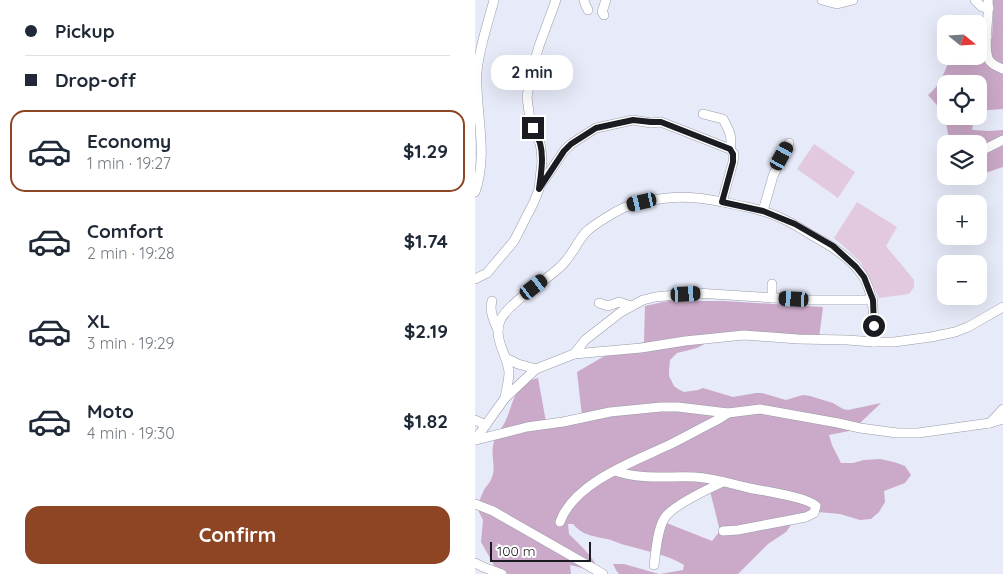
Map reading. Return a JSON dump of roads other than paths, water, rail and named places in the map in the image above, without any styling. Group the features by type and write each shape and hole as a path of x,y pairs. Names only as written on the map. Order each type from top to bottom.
{"street":[{"path":"475,192 482,155 477,71 481,47 494,0"},
{"path":"539,189 542,161 541,149 530,120 527,97 533,65 556,0"},
{"path":"584,0 588,10"},
{"path":"604,15 602,12 606,0"},
{"path":"822,0 837,4 853,0"},
{"path":"975,0 982,7 988,4 987,54 993,64 1003,68"},
{"path":"703,114 723,119 732,141 730,149"},
{"path":"475,279 487,273 514,241 539,189 564,151 571,144 596,128 633,120 661,122 730,149 733,154 733,162 722,202"},
{"path":"987,148 1003,140"},
{"path":"763,211 773,176 789,143"},
{"path":"498,330 502,317 513,305 560,268 571,256 587,230 629,205 660,198 694,197 763,211 795,224 833,246 864,277 873,300 874,342"},
{"path":"772,284 773,298"},
{"path":"574,354 585,340 621,312 643,300 655,297 689,293 807,300 873,300"},
{"path":"492,301 492,316 498,330 509,373 505,398"},
{"path":"599,303 608,306 619,302 631,306"},
{"path":"475,440 505,398 536,370 574,354 744,335 894,342 955,332 968,327 1003,307"},
{"path":"506,358 536,370"},
{"path":"475,440 527,427 634,409 661,407 678,407 728,413 760,409 897,433 918,433 990,423 1003,419"},
{"path":"990,423 1003,409"},
{"path":"559,522 575,497 598,480 719,420 728,413"},
{"path":"475,420 486,425"},
{"path":"615,471 627,476 639,477 697,477 712,479 815,504 814,512 806,517 738,530 723,531"},
{"path":"653,565 660,530 666,515 723,482"},
{"path":"475,504 493,511 603,574"},
{"path":"475,563 502,574"}]}
